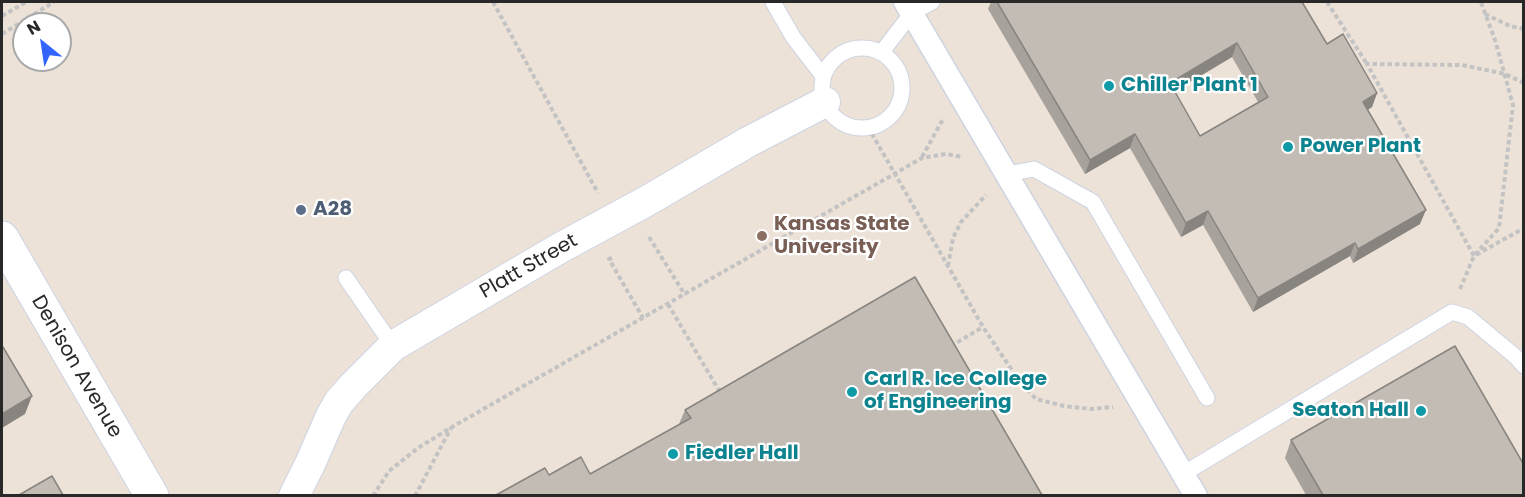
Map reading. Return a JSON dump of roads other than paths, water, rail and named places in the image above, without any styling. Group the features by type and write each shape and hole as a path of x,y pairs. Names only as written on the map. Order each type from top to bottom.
{"street":[{"path":"908,7 1196,495"},
{"name":"Platt Street","path":"294,495 339,402 393,346 748,142 824,89"},
{"name":"Denison Avenue","path":"2,238 152,495"}],"lane":[{"path":"773,2 824,89 831,114 842,122 854,127 867,127 880,123 891,115 898,105 902,92 901,79 896,67 881,53 864,48 839,55 830,64 824,89"},
{"path":"881,53 908,7 932,2"},
{"path":"1007,174 1034,169 1093,202 1207,398"},
{"path":"346,278 393,346"},
{"path":"1183,474 1452,312 1468,317 1524,366"}],"place":[{"name":"Chiller Plant 1","path":"1109,86"},
{"name":"Power Plant","path":"1288,147"},
{"name":"A28","path":"301,210"},
{"name":"Kansas State University","path":"762,236"},
{"name":"Carl R. Ice College of Engineering","path":"852,392"},
{"name":"Seaton Hall","path":"1421,411"},
{"name":"Fiedler Hall","path":"673,454"}]}
